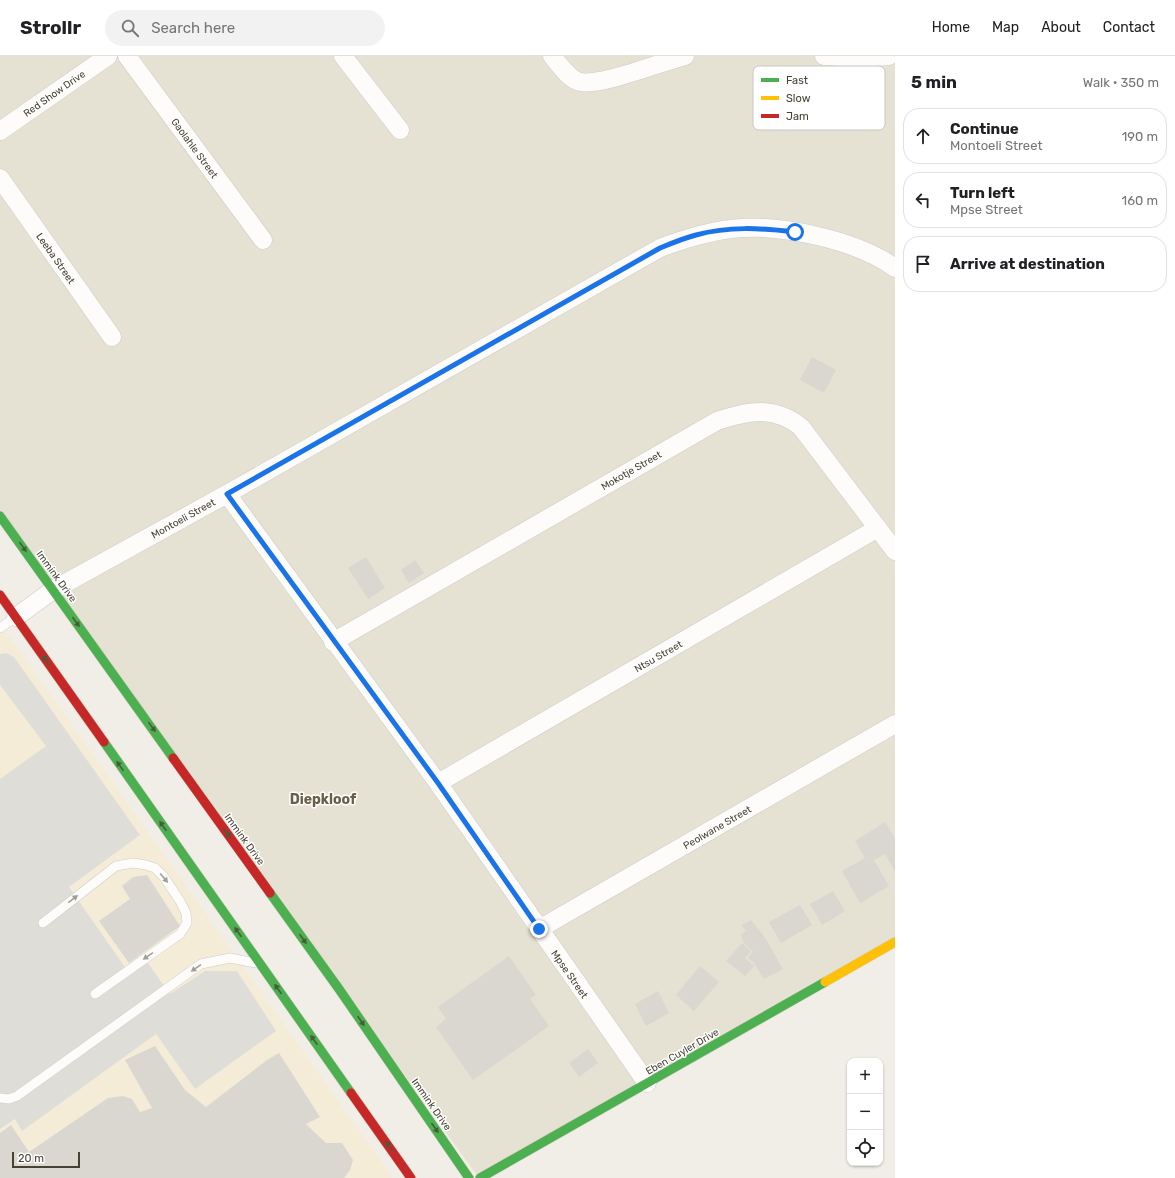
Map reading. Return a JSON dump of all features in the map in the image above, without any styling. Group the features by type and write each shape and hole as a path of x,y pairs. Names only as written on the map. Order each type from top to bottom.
{"main road":[{"name":"Immink Drive","path":"0,516 339,989 469,1178"},
{"path":"0,595 411,1178"},
{"name":"Eben Cuyler Drive","path":"480,1178 895,942"}],"street":[{"name":"Red Show Drive","path":"0,131 108,56"},
{"name":"Gaolahle Street","path":"127,56 263,240"},
{"path":"343,56 400,130"},
{"path":"552,56 567,73 580,82 598,82 685,56"},
{"path":"824,56 862,58 888,56"},
{"name":"Leeba Street","path":"0,178 112,337"},
{"name":"Montoeli Street","path":"16,617 53,590 227,494 660,248 695,235 732,228 761,228 795,232 855,246 883,259 895,268"},
{"name":"Mokotje Street","path":"333,642 717,421 744,412 760,411 778,414 792,420 801,427 895,551"},
{"name":"Mpse Street","path":"227,494 333,642 438,783 648,1083"},
{"name":"Ntsu Street","path":"438,783 878,528"},
{"name":"Peolwane Street","path":"539,929 895,724"}],"lane":[{"path":"0,628 16,617"},
{"path":"43,923 116,866 132,863 146,864 155,868 164,877 186,913 187,922 184,928 180,934 94,994"},
{"path":"0,1098 9,1099 17,1096 201,964 230,958 260,964"}],"shaded area":[{"path":"0,56 895,56 895,940 479,1178 0,517"},
{"path":"0,623 393,1178 0,1178"},
{"path":"6,653 14,657 140,835 69,887 129,973 147,962 170,994 205,971 237,971 276,1031 195,1089 156,1034 22,1131 15,1119 0,1129 0,779 46,746 0,685 0,654"}],"building":[{"path":"812,357 836,370 824,393 800,380"},
{"path":"366,557 385,588 368,599 348,568"},
{"path":"415,560 424,573 409,583 401,570"},
{"path":"885,822 895,838 895,871 885,854 874,860 889,886 860,903 842,871 865,858 855,841"},
{"path":"147,875 180,926 129,963 99,921 130,899 122,886 133,877"},
{"path":"833,891 845,911 822,925 810,904"},
{"path":"800,905 812,925 781,943 769,922"},
{"path":"751,920 766,939 783,969 764,979 754,963 748,958 753,951 744,943 741,935 746,931 742,925"},
{"path":"742,943 751,951 745,958 754,966 745,976 726,961"},
{"path":"509,956 536,995 530,999 549,1026 473,1080 436,1027 446,1019 438,1007"},
{"path":"700,966 719,982 694,1011 676,995"},
{"path":"658,991 669,1013 646,1026 635,1004"},
{"path":"155,1046 185,1090 206,1107 267,1060 279,1053 320,1117 306,1124 326,1143 342,1143 353,1160 350,1170 344,1178 0,1178 0,1133 11,1125 29,1152 108,1098 123,1096 132,1099 140,1112 152,1108 125,1060"},
{"path":"588,1049 598,1063 579,1077 569,1063"}],"traffic: fast":[{"path":"0,516 173,758"},
{"path":"104,742 351,1093"},
{"path":"270,893 339,989 469,1178"},
{"path":"480,1178 825,982"}],"traffic: slow":[{"path":"825,982 895,942"}],"traffic: jam":[{"path":"0,595 104,742"},
{"path":"173,758 270,893"},
{"path":"351,1093 411,1178"}],"district":[{"name":"Diepkloof","path":"323,799"}],"route":[{"path":"539,929 438,783 333,642 227,494 660,248 695,235 732,228 761,228 795,232"}]}
